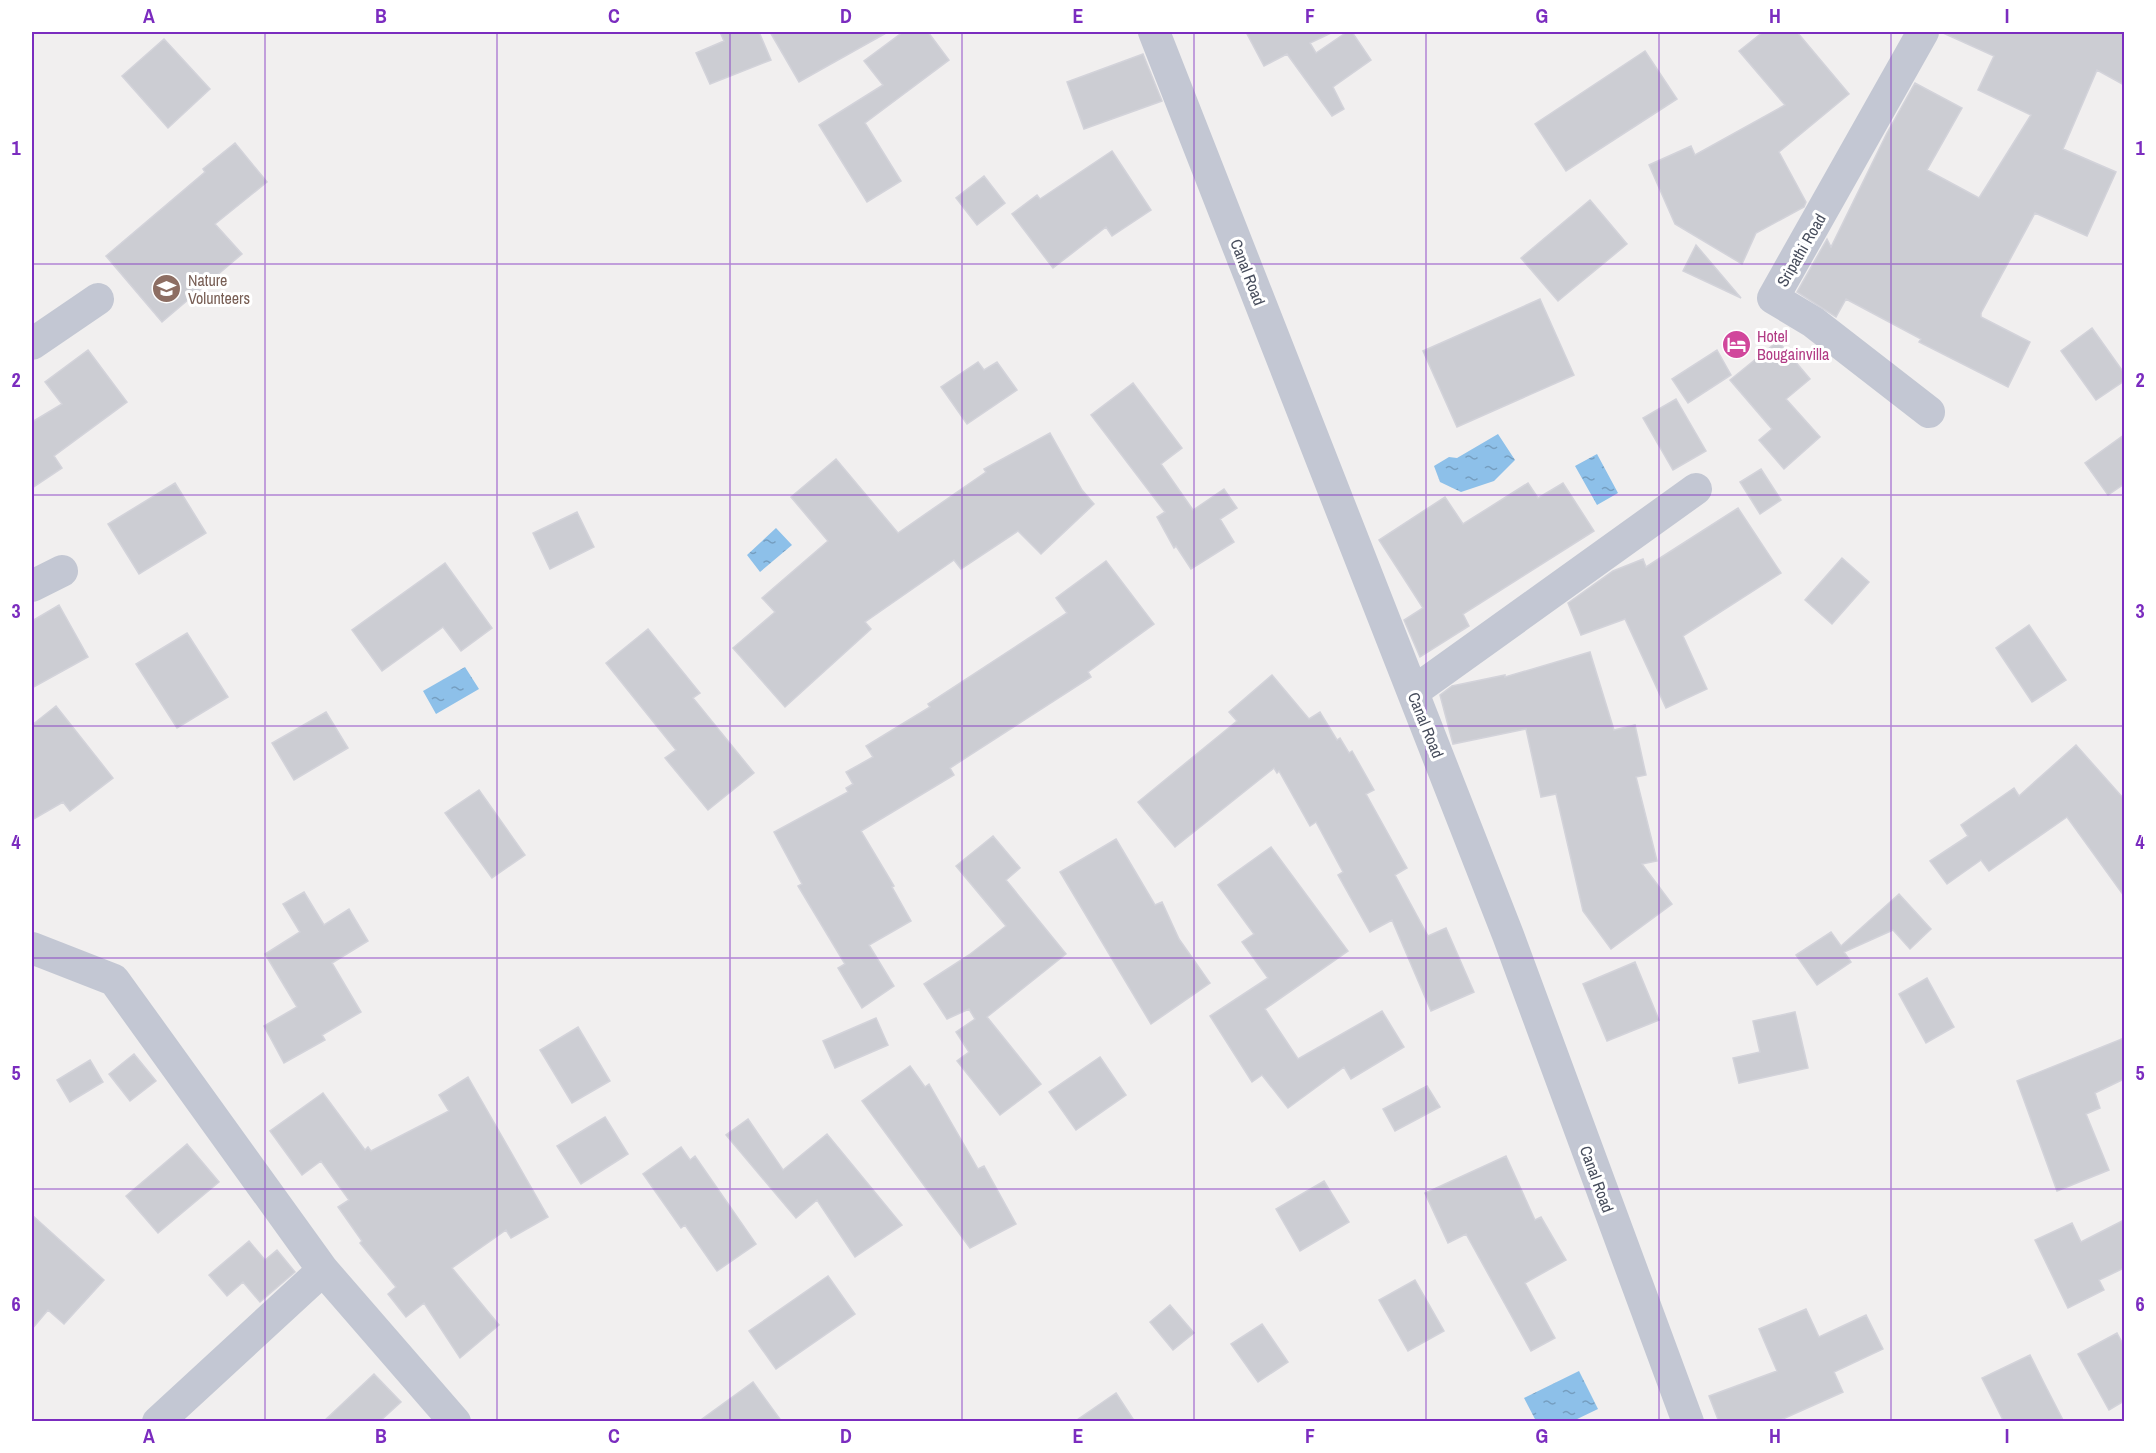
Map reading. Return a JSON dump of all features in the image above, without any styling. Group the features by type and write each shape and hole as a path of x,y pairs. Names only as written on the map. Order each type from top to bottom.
{"street":[{"name":"Canal Road","path":"1154,32 1508,935 1688,1422"},
{"name":"Sripathi Road","path":"1923,32 1773,298 1813,322 1929,412"},
{"path":"32,344 98,298"},
{"path":"1413,692 1696,489"},
{"path":"32,586 62,571"},
{"path":"32,948 114,980 323,1270 455,1422"},
{"path":"158,1422 323,1270"}],"water":[{"path":"1498,434 1515,460 1494,481 1461,492 1440,482 1434,466 1449,457 1457,458"},
{"path":"1597,454 1618,493 1597,505 1575,466"},
{"path":"776,528 792,545 760,572 747,555"},
{"path":"465,667 479,689 436,714 423,691"},
{"path":"1579,1371 1598,1409 1573,1421 1536,1421 1524,1398"}],"building":[{"path":"720,32 759,32 771,60 710,84 696,53 724,41"},
{"path":"770,32 888,32 799,82"},
{"path":"903,32 928,32 949,60 865,123 901,181 867,202 819,125 883,85 864,61"},
{"path":"1246,32 1333,32 1310,43 1316,53 1347,32 1352,32 1371,60 1333,87 1344,109 1332,116 1287,54 1264,66"},
{"path":"1763,32 1797,32 1849,94 1779,152 1806,202 1804,207 1756,233 1742,264 1675,224 1649,165 1691,146 1695,155 1785,105 1739,51"},
{"path":"1941,32 2124,32 2124,85 2097,70 2063,149 2116,172 2087,236 2035,213 1981,313 1981,317 2030,342 2008,387 1919,342 1921,339 1846,299 1836,317 1797,292 1827,239 1831,247 1887,133 1915,83 1962,108 1927,170 1979,198 2031,115 1978,90 1994,56"},
{"path":"164,39 210,89 168,128 122,76"},
{"path":"1645,51 1677,99 1566,171 1535,124"},
{"path":"1143,54 1162,101 1084,129 1067,82"},
{"name":"Nature Volunteers","path":"235,143 267,182 215,224 242,254 162,322 106,256 205,172 203,169"},
{"path":"1112,151 1151,210 1112,236 1106,227 1053,268 1012,214 1037,195 1040,199"},
{"path":"984,176 1005,203 977,225 956,198"},
{"path":"1590,200 1627,244 1558,301 1521,258"},
{"path":"1696,245 1741,298 1683,271"},
{"path":"1540,299 1574,375 1457,427 1423,351"},
{"path":"2092,328 2124,373 2124,381 2096,400 2061,351"},
{"path":"1778,341 1810,379 1786,399 1820,437 1784,469 1759,440 1772,429 1730,380"},
{"path":"88,350 127,402 54,456 62,468 32,488 32,422 62,404 45,382"},
{"path":"1717,350 1731,375 1688,403 1672,379"},
{"path":"978,362 984,370 997,362 1017,390 967,424 941,387"},
{"path":"1133,383 1182,448 1161,464 1193,510 1224,489 1237,508 1220,519 1234,542 1191,569 1176,546 1174,548 1157,517 1165,512 1091,415"},
{"path":"1676,399 1706,451 1673,470 1643,418"},
{"path":"1050,433 1082,490 1094,504 1041,554 1018,531 961,569 954,560 865,622 871,629 785,707 733,648 775,612 762,598 828,541 791,497 836,459 898,533 986,472 984,469"},
{"path":"2124,435 2124,484 2108,495 2085,463"},
{"path":"1761,469 1781,500 1760,514 1740,482"},
{"path":"175,483 206,533 139,574 108,524"},
{"path":"1528,483 1538,498 1563,483 1594,531 1463,614 1469,626 1420,657 1404,620 1423,608 1379,540 1445,497 1463,524"},
{"path":"1738,508 1781,573 1683,636 1707,689 1666,708 1625,619 1581,635 1568,603 1613,571 1643,559 1646,567"},
{"path":"577,512 594,547 550,569 533,533"},
{"path":"1842,558 1869,582 1832,624 1805,600"},
{"path":"1106,561 1154,624 1088,672 1091,677 950,768 954,775 861,831 894,886 892,887 911,921 869,945 894,986 862,1008 838,968 845,964 798,886 802,884 774,832 848,792 846,788 853,784 846,772 873,757 866,746 930,707 928,704 1067,613 1056,598"},
{"path":"445,563 492,628 461,651 443,627 382,671 352,630"},
{"path":"59,605 88,657 32,688 32,621"},
{"path":"2029,625 2066,680 2032,702 1996,648"},
{"path":"648,629 700,693 693,698 754,773 708,810 665,758 676,750 606,663"},
{"path":"187,633 228,697 177,728 136,664"},
{"path":"1590,652 1614,730 1635,725 1646,775 1636,777 1657,861 1642,864 1672,904 1611,949 1583,911 1556,794 1541,797 1526,729 1453,744 1440,695 1452,686 1505,675 1505,677"},
{"path":"1272,675 1309,719 1320,712 1337,740 1340,738 1349,753 1352,751 1374,790 1366,794 1407,868 1395,875 1428,936 1446,928 1474,992 1431,1011 1392,920 1370,932 1338,875 1343,872 1316,822 1310,826 1279,771 1277,773 1274,768 1175,847 1138,802 1237,721 1229,712"},
{"path":"56,706 113,778 70,811 63,802 32,820 32,725"},
{"path":"326,712 348,748 294,780 272,743"},
{"path":"2076,745 2124,799 2124,896 2067,817 1989,871 1981,860 1947,884 1930,861 1968,836 1961,825 2014,788 2019,796"},
{"path":"479,790 525,855 492,878 445,813"},
{"path":"993,836 1020,868 1006,880 1066,954 987,1017 1041,1084 1000,1115 957,1061 969,1052 956,1032 975,1019 969,1009 947,1019 924,984 969,955 1006,926 956,866"},
{"path":"1116,839 1155,905 1162,902 1179,939 1210,983 1151,1024 1060,872"},
{"path":"1271,847 1348,951 1265,1009 1298,1059 1382,1011 1404,1047 1351,1079 1344,1067 1288,1108 1262,1075 1252,1082 1210,1016 1268,978 1242,942 1254,934 1218,885"},
{"path":"304,892 324,925 349,909 368,941 332,963 361,1012 322,1035 325,1040 284,1063 264,1026 297,1007 265,954 300,932 283,904"},
{"path":"1899,894 1931,929 1910,949 1893,930 1844,952 1851,962 1817,985 1796,955 1831,932 1841,946"},
{"path":"1635,962 1659,1020 1607,1041 1583,984"},
{"path":"1927,978 1954,1027 1926,1043 1899,994"},
{"path":"1795,1012 1808,1068 1739,1083 1733,1058 1760,1052 1753,1021"},
{"path":"876,1018 888,1045 835,1068 823,1041"},
{"path":"578,1027 610,1081 572,1103 540,1050"},
{"path":"2124,1038 2124,1079 2095,1093 2100,1108 2086,1114 2109,1170 2057,1191 2017,1081"},
{"path":"134,1054 156,1081 130,1101 109,1074"},
{"path":"1100,1057 1126,1095 1076,1130 1049,1092"},
{"path":"90,1060 103,1082 70,1102 57,1080"},
{"path":"910,1066 925,1087 929,1084 978,1169 984,1166 1016,1224 970,1248 862,1101"},
{"path":"468,1077 548,1217 511,1238 506,1230 452,1268 499,1325 460,1358 424,1303 406,1317 388,1294 396,1287 360,1243 362,1241 338,1207 349,1200 321,1161 302,1175 270,1131 323,1093 365,1150 368,1147 371,1151 449,1111 439,1095"},
{"path":"1427,1086 1440,1107 1395,1131 1383,1109"},
{"path":"605,1117 628,1154 581,1184 557,1146"},
{"path":"748,1119 783,1170 827,1134 902,1225 855,1257 817,1200 796,1218 726,1135"},
{"path":"187,1144 219,1182 158,1233 126,1196"},
{"path":"681,1147 690,1160 695,1156 756,1244 717,1271 685,1225 681,1228 643,1174"},
{"path":"1506,1156 1535,1220 1541,1217 1566,1260 1525,1283 1555,1338 1531,1351 1466,1234 1448,1243 1425,1193"},
{"path":"1324,1181 1349,1222 1300,1251 1276,1209"},
{"path":"32,1215 104,1280 64,1324 48,1310 32,1329"},
{"path":"2124,1220 2124,1268 2099,1280 2104,1290 2068,1308 2035,1240 2072,1223 2081,1242"},
{"path":"249,1241 265,1260 277,1250 295,1272 260,1302 243,1282 227,1296 209,1275"},
{"path":"828,1276 855,1314 776,1369 749,1331"},
{"path":"1415,1280 1444,1331 1408,1351 1379,1300"},
{"path":"1170,1305 1194,1333 1173,1350 1150,1322"},
{"path":"1806,1309 1819,1337 1866,1315 1883,1349 1834,1372 1843,1392 1776,1422 1719,1422 1709,1396 1777,1371 1759,1329"},
{"path":"1262,1324 1288,1362 1258,1382 1231,1344"},
{"path":"2117,1333 2124,1346 2124,1401 2109,1410 2078,1354"},
{"path":"2030,1355 2064,1422 2004,1422 1982,1378"},
{"path":"374,1374 401,1402 379,1422 323,1422"},
{"path":"753,1382 782,1422 698,1422"},
{"path":"1116,1393 1135,1422 1074,1422"}],"place":[{"name":"Nature Volunteers","path":"167,289"},
{"name":"Hotel Bougainvilla","path":"1736,345"}]}
